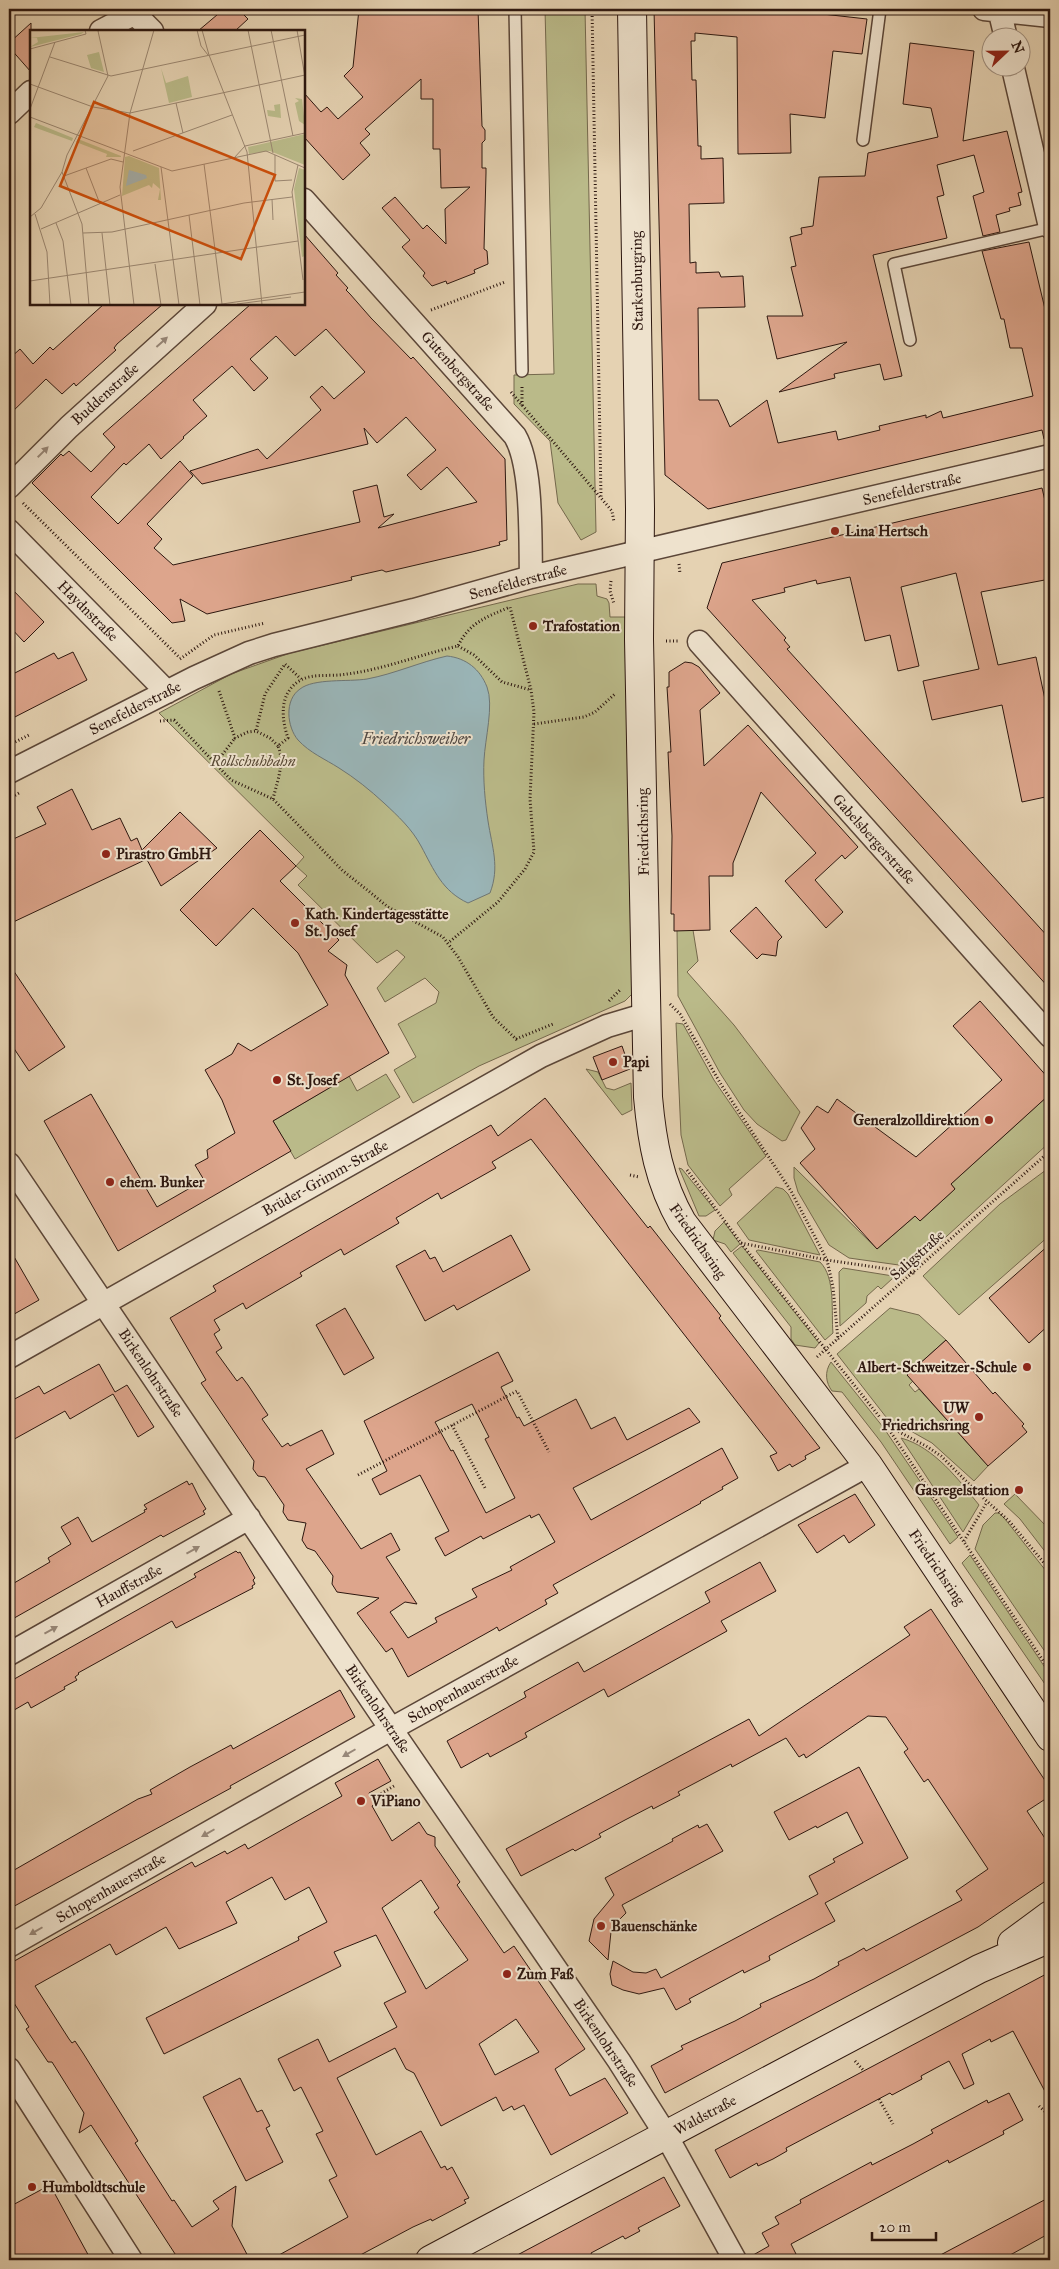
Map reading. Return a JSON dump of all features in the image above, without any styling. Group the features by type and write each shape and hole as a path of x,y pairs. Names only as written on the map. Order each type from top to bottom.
{"street":[{"name":"Starkenburgring","path":"632,9 641,553"},
{"path":"1002,28 994,9 1050,16"},
{"path":"103,30 139,10"},
{"path":"139,10 151,30"},
{"path":"139,10 158,30"},
{"path":"1015,78 1050,228"},
{"path":"9,113 30,93"},
{"name":"Gutenbergstraße","path":"306,208 410,318 506,425 522,448 526,473 531,577"},
{"name":"Buddenstraße","path":"16,495 68,427 204,305"},
{"name":"Senefelderstraße","path":"9,772 249,653 531,577 641,553 1050,456"},
{"name":"Haydnstraße","path":"9,531 167,692"},
{"name":"Friedrichsring","path":"641,553 634,986 648,1014 648,1097 656,1159 670,1202 682,1222 868,1465 1050,1737"},
{"name":"Gabelsbergerstraße","path":"699,642 1050,1036"},
{"name":"Brüder-Grimm-Straße","path":"9,1357 541,1056 607,1026 648,1014"},
{"name":"Birkenlohrstraße","path":"9,1164 391,1729 620,2061 666,2135 735,2260"},
{"name":"Schopenhauerstraße","path":"9,1946 391,1729 868,1465"},
{"name":"Hauffstraße","path":"9,1654 249,1518"},
{"name":"Waldstraße","path":"980,1969 1050,1915"},
{"name":"Waldstraße","path":"430,2260 980,1969 1050,1938"},
{"path":"9,2069 131,2260"}],"lane":[{"path":"516,9 522,371"},
{"path":"863,140 880,9"},
{"path":"910,340 894,264 1050,228"}],"path":[{"path":"592,9 601,498"},
{"path":"410,318 519,276"},
{"path":"511,392 612,511 614,525"},
{"path":"16,495 180,658"},
{"path":"448,943 498,902 525,869 534,852 530,799 534,724 531,690 504,584"},
{"path":"610,591 614,608"},
{"path":"482,614 510,608"},
{"path":"458,646 464,634 477,622 510,608"},
{"path":"278,746 288,738 283,720 285,701 292,688 301,679 362,672 458,646 474,655 502,682 531,690"},
{"path":"277,667 295,662"},
{"path":"285,664 301,679"},
{"path":"256,731 266,694 285,664"},
{"path":"616,683 616,703"},
{"path":"210,695 225,687"},
{"path":"219,690 235,738"},
{"path":"534,724 584,717 596,712 616,693"},
{"path":"143,704 159,721"},
{"path":"151,725 168,716"},
{"path":"159,721 174,720 231,780 273,799 344,871 388,906 416,924 434,931 448,943 493,1017 516,1039 541,1056"},
{"path":"216,763 235,738 248,732 256,731 270,738 278,746 282,755 273,799"},
{"path":"9,799 25,790"},
{"path":"604,1003 634,986 680,1014 722,1086 791,1191 827,1260 833,1287 838,1340"},
{"path":"516,1039 561,1021"},
{"name":"Saligstraße","path":"793,1366 815,1359 838,1340 1050,1151"},
{"path":"656,1159 680,1162 741,1243 886,1425 1049,1666 1050,1671"},
{"path":"741,1243 827,1260 915,1273"},
{"path":"358,1476 517,1391 549,1452"},
{"path":"452,1425 485,1488"},
{"path":"886,1425 934,1450 1008,1521 1050,1570"},
{"path":"964,1541 987,1502"},
{"path":"372,1799 394,1786"},
{"path":"879,2099 893,2124"},
{"path":"1039,2106 1050,2116"}],"green space":[{"path":"545,9 585,9 596,532 581,540 558,503 550,441 514,404 514,375 554,374"},
{"name":"Rollschuhbahn","path":"578,584 596,584 597,596 607,599 609,603 610,617 625,617 629,658 633,993 625,1001 479,1066 413,1103 394,1070 416,1057 398,1024 436,1003 439,992 425,978 385,1002 377,988 405,957 397,950 377,963 298,885 307,876 296,866 304,857 159,713 231,674 290,653"},
{"path":"677,930 693,930 698,961 687,972 734,1025 800,1112 786,1140 782,1141 757,1124 744,1110 720,1073 678,996"},
{"path":"676,1023 683,1024 714,1080 766,1156 729,1189 732,1195 720,1206 688,1165 681,1135"},
{"path":"586,1069 598,1072 606,1088 614,1090 631,1083 632,1110 622,1115"},
{"path":"386,1074 400,1097 295,1159 273,1121 349,1076 357,1091"},
{"path":"1050,1094 1050,1142 913,1267 849,1258 829,1245 798,1192 794,1178 794,1167 877,1249 915,1216 920,1221 955,1189 951,1184"},
{"path":"1050,1167 1050,1235 959,1315 923,1276 1000,1204"},
{"path":"679,1168 682,1169 715,1210 706,1216 699,1216"},
{"path":"776,1187 783,1189 788,1194 820,1255 749,1240 737,1223"},
{"path":"724,1222 740,1244 731,1252 725,1244 713,1240 715,1231"},
{"path":"742,1246 819,1343 815,1348 795,1345 791,1339 791,1327 733,1253"},
{"path":"756,1251 820,1262 828,1277 832,1296 833,1333 825,1340"},
{"path":"843,1268 893,1276 893,1278 881,1289 878,1286 867,1296 866,1303 840,1326 839,1272"},
{"path":"890,1308 919,1315 946,1340 907,1375 913,1381 909,1385 915,1392 919,1389 988,1466 974,1481 932,1443 886,1417 837,1354"},
{"path":"831,1362 883,1427 958,1537 950,1544 881,1442 842,1392 832,1391 830,1388 827,1381 827,1373"},
{"path":"901,1438 913,1442 935,1457 954,1475 979,1505 963,1532"},
{"path":"1015,1494 1047,1527 1050,1524 1050,1558 1020,1519 1004,1504"},
{"path":"995,1513 999,1513 1005,1519 1050,1576 1050,1659 975,1549 983,1525"},
{"path":"970,1555 1050,1675 1050,1698 1049,1690 962,1563"}],"water":[{"name":"Friedrichsweiher","path":"447,656 460,659 476,670 487,687 490,703 485,752 484,790 495,866 490,893 468,903 445,886 413,834 394,813 357,780 313,752 298,740 291,728 289,714 291,700 295,694 300,689 314,683 367,679"}],"building":[{"path":"224,9 238,9 248,19 236,30 199,30"},
{"path":"359,9 478,9 482,126 485,130 485,140 482,143 482,168 486,168 484,249 487,251 488,264 474,270 475,273 447,284 446,281 432,286 423,276 425,273 402,247 410,240 382,208 395,197 423,229 427,225 446,244 445,209 470,187 441,188 440,149 433,149 433,99 421,99 421,79 365,129 370,134 360,143 370,155 343,180 305,138 305,94 321,112 327,107 338,119 363,97 344,76 353,67"},
{"path":"654,9 778,9 867,19 862,54 833,51 825,118 790,114 791,153 738,154 737,37 695,33 695,41 691,41 692,80 696,80 698,146 701,146 701,159 723,158 724,203 689,204 690,263 696,262 696,273 719,272 721,277 743,276 745,307 698,308 699,400 718,400 730,427 767,400 778,443 836,431 838,440 880,430 879,426 926,415 926,418 941,411 943,418 1033,396 1022,348 1010,348 1004,319 1001,319 982,251 1029,242 1050,330 1050,438 1044,439 1042,430 708,509 665,475"},
{"path":"31,23 30,71 9,47 9,43"},
{"path":"910,43 974,51 963,141 1007,131 1022,192 1018,193 1021,205 1009,208 1010,211 996,215 1000,232 983,236 973,196 984,192 974,155 937,165 944,195 937,197 947,238 873,255 902,376 884,380 880,364 834,374 835,378 779,392 847,342 777,359 767,316 803,316 791,267 796,266 790,237 802,234 801,228 813,226 819,177 865,176 868,153 938,137 931,108 903,104"},
{"path":"305,235 338,273 336,275 348,288 346,290 371,318 411,359 413,357 505,459 507,540 499,542 500,545 472,552 386,572 382,570 351,577 352,580 207,614 180,599 185,621 172,623 32,483 61,454 63,456 69,451 91,472 115,447 103,434 250,305 305,305","holes":["326,329 365,372 334,399 322,386 310,397 321,410 267,459 258,449 190,471 202,484 368,444 364,428 377,443 406,417 436,450 407,475 421,490 447,467 477,502 378,528 394,514 384,517 377,485 353,491 360,522 173,565 154,548 162,539 147,524 193,476 180,461 118,524 91,497 124,463 126,465 149,444 161,459 184,438 207,416 193,400 232,366 254,391 268,378 250,359 276,336 295,356"]},
{"path":"103,305 162,305 117,344 114,348 116,350 76,386 74,383 62,394 46,379 9,415 9,359 20,349 33,364 50,347 53,350"},
{"path":"1042,488 1050,522 1050,579 981,592 998,665 1036,657 1050,723 1050,796 1022,802 1002,705 932,720 923,681 979,669 956,573 901,587 919,666 898,671 890,635 865,641 850,577 817,584 816,580 784,588 785,592 752,600 786,638 784,640 790,647 787,649 1050,939 1050,989 707,608 722,563"},
{"path":"9,586 44,622 24,642 9,626"},
{"path":"73,652 87,680 9,720 9,676 54,653 58,659"},
{"path":"685,662 699,667 720,693 700,710 704,766 748,725 858,847 845,859 842,855 815,880 843,912 826,928 785,881 816,853 761,792 733,863 733,876 709,876 710,930 674,931 674,914 671,914 672,836 668,752 671,752 667,687 669,687 669,672"},
{"name":"Pirastro GmbH","path":"72,789 92,830 120,818 131,841 137,838 142,850 180,812 217,848 161,886 147,859 9,924 9,841 46,824 37,807"},
{"path":"260,830 296,866 280,881 339,940 328,951 347,965 345,975 389,1053 273,1121 291,1151 118,1251 44,1121 91,1094 157,1207 204,1180 195,1165 208,1158 207,1150 235,1133 222,1100 205,1070 232,1054 238,1043 251,1051 328,1005 298,953 253,908 216,946 180,910"},
{"path":"756,907 782,937 778,941 776,956 762,954 757,959 730,931"},
{"path":"9,964 65,1047 29,1071 9,1041"},
{"name":"Generalzolldirektion","path":"980,1001 1050,1080 1050,1094 951,1184 955,1189 920,1221 915,1216 877,1249 800,1163 815,1149 801,1128 817,1106 828,1113 837,1099 916,1157 1002,1080 953,1026"},
{"path":"622,1046 630,1069 602,1080 593,1057"},
{"path":"545,1098 648,1228 650,1226 721,1316 719,1318 820,1448 805,1456 806,1459 792,1467 790,1464 778,1471 770,1456 777,1453 531,1139 492,1162 496,1168 441,1199 438,1193 396,1218 399,1223 344,1255 341,1249 300,1273 302,1276 246,1309 243,1303 214,1320 220,1330 214,1334 222,1348 216,1352 237,1381 242,1377 248,1385 268,1415 262,1419 282,1447 288,1443 290,1446 322,1430 334,1454 306,1469 361,1549 391,1533 400,1550 386,1557 417,1604 405,1602 390,1612 408,1638 437,1622 435,1618 477,1597 472,1589 512,1570 510,1567 555,1542 539,1514 531,1518 530,1515 483,1539 481,1536 445,1556 435,1538 449,1531 420,1475 380,1495 372,1479 387,1471 364,1421 498,1352 513,1381 501,1387 517,1418 519,1417 524,1426 576,1399 591,1429 615,1417 627,1440 689,1408 700,1422 573,1488 591,1520 722,1448 738,1478 722,1487 723,1489 701,1503 553,1585 558,1593 545,1600 547,1604 499,1631 497,1627 408,1677 392,1648 386,1652 357,1613 379,1598 337,1592 332,1584 333,1576 315,1551 307,1548 302,1540 306,1523 288,1520 283,1512 284,1505 265,1477 258,1476 253,1469 254,1461 201,1383 206,1380 170,1318 216,1291 213,1286 491,1125 498,1136","holes":["472,1404 489,1437 485,1439 515,1498 486,1513 453,1450 451,1451 435,1422"]},
{"path":"511,1235 530,1270 457,1310 454,1305 425,1321 396,1266 425,1250 430,1259 435,1257 443,1272"},
{"path":"1050,1244 1050,1324 1029,1343 989,1298"},
{"path":"9,1248 39,1300 9,1317"},
{"path":"345,1308 374,1358 344,1375 316,1325"},
{"name":"UW Friedrichsring","path":"946,1340 993,1394 995,1392 1024,1424 1022,1426 1027,1432 988,1466 907,1375"},
{"path":"99,1364 115,1392 127,1385 154,1427 138,1437 113,1394 70,1419 65,1411 9,1442 9,1402 39,1386 44,1394"},
{"path":"187,1481 189,1485 192,1483 206,1509 203,1511 205,1514 163,1537 161,1535 9,1621 9,1586 50,1562 48,1558 71,1544 61,1527 78,1517 92,1542 145,1512 144,1510 147,1509 144,1505"},
{"path":"855,1494 875,1525 849,1543 844,1535 817,1553 798,1525"},
{"path":"236,1551 240,1552 255,1578 253,1580 255,1584 252,1586 253,1588 176,1628 172,1621 78,1673 75,1677 77,1680 64,1687 65,1689 31,1708 28,1702 9,1713 9,1682 196,1577 194,1574"},
{"path":"760,1562 776,1591 721,1621 727,1631 608,1697 604,1689 525,1733 527,1737 490,1757 488,1753 461,1768 447,1741 526,1697 524,1692 578,1662 584,1672 710,1602 705,1592"},
{"path":"931,1609 1050,1788 1050,1796 1027,1811 1050,1846 1050,1878 978,1927 665,2093 651,2066 683,2049 681,2046 735,2021 761,2007 760,2004 814,1979 839,1965 838,1962 864,1948 866,1951 962,1900 956,1891 988,1869 928,1779 924,1782 904,1752 908,1749 886,1717 868,1716 806,1758 804,1754 799,1757 786,1738 732,1767 731,1764 678,1792 680,1795 653,1809 652,1806 625,1820 599,1834 601,1837 575,1851 573,1849 521,1876 506,1849 749,1719 759,1736 910,1635 904,1627"},
{"path":"340,1690 355,1717 230,1786 231,1788 9,1909 9,1873 138,1799 152,1794 150,1790 190,1767 231,1745 233,1749"},
{"path":"378,1759 391,1781 369,1793 375,1804 372,1806 392,1841 419,1822 427,1834 435,1837 435,1846 460,1882 457,1885 504,1953 514,1946 585,2049 555,2069 570,2096 605,2078 628,2113 551,2155 524,2105 514,2110 512,2106 503,2111 496,2097 441,2126 414,2073 406,2069 395,2048 337,2078 376,2155 421,2131 441,2168 445,2166 447,2170 452,2167 469,2198 464,2200 466,2203 432,2221 431,2219 413,2227 351,2260 270,2260 348,2217 329,2180 337,2176 316,2134 323,2131 301,2087 294,2091 278,2059 318,2039 329,2062 397,2027 384,2003 406,1992 376,1935 334,1952 341,1966 164,2054 146,2018 299,1940 298,1937 327,1922 309,1887 285,1900 272,1877 226,1902 237,1923 179,1949 166,1927 116,1955 110,1944 35,1986 69,2039 72,2043 75,2041 83,2053 138,2141 135,2143 172,2201 174,2200 192,2227 219,2209 213,2201 236,2186 232,2226 250,2260 179,2260 91,2125 79,2133 84,2113 52,2062 48,2062 26,2029 29,2027 9,1995 9,1964 192,1862 195,1867 225,1851 227,1854 245,1844 248,1849 342,1796 335,1783","holes":["421,1880 439,1908 434,1912 468,1960 426,1989 382,1908","516,2019 539,2052 495,2075 479,2044"]},
{"path":"859,1767 908,1858 825,1903 835,1921 769,1956 770,1960 744,1973 743,1970 689,1999 691,2002 676,2010 664,1988 639,1994 612,1985 610,1974 613,1961 633,1972 646,1973 656,1969 661,1978 818,1894 809,1876 835,1862 833,1859 863,1843 847,1812 789,1840 774,1812"},
{"path":"707,1824 723,1851 622,1905 626,1913 611,1932 608,1960 589,1941 594,1919 614,1895 605,1878 673,1841 672,1839 698,1825 699,1828"},
{"path":"1050,1972 1050,2101 1013,2031 991,2042 990,2039 962,2054 974,2084 964,2089 949,2061 921,2076 922,2079 892,2095 890,2093 786,2148 787,2151 773,2159 758,2166 757,2163 730,2178 715,2150"},
{"path":"240,2078 257,2112 262,2110 270,2126 266,2128 283,2162 246,2181 203,2097"},
{"path":"1009,2093 1023,2120 1003,2131 1004,2134 949,2163 948,2160 791,2244 799,2260 748,2260 748,2258 769,2246 762,2233 779,2224 775,2217 801,2203 800,2200 871,2162 872,2165 913,2144 933,2133 931,2130 987,2100 988,2103"},
{"path":"664,2177 680,2206 638,2228 640,2231 625,2239 623,2236 591,2253 594,2260 508,2260"},
{"name":"Humboldtschule","path":"50,2185 91,2260 9,2260 9,2207"},
{"path":"1050,2197 1050,2233 1012,2254 1000,2260 931,2260"}],"place":[{"name":"Lina Hertsch","path":"835,531"},
{"name":"Trafostation","path":"533,626"},
{"name":"Pirastro GmbH","path":"106,854"},
{"name":"Kath. Kindertagesstätte St. Josef","path":"295,923"},
{"name":"Papi","path":"613,1062"},
{"name":"St. Josef","path":"277,1080"},
{"name":"Generalzolldirektion","path":"989,1120"},
{"name":"ehem. Bunker","path":"110,1182"},
{"name":"Albert-Schweitzer-Schule","path":"1027,1367"},
{"name":"UW Friedrichsring","path":"979,1417"},
{"name":"Gasregelstation","path":"1019,1490"},
{"name":"ViPiano","path":"361,1801"},
{"name":"Bauenschänke","path":"601,1926"},
{"name":"Zum Faß","path":"507,1974"},
{"name":"Humboldtschule","path":"32,2187"}]}
